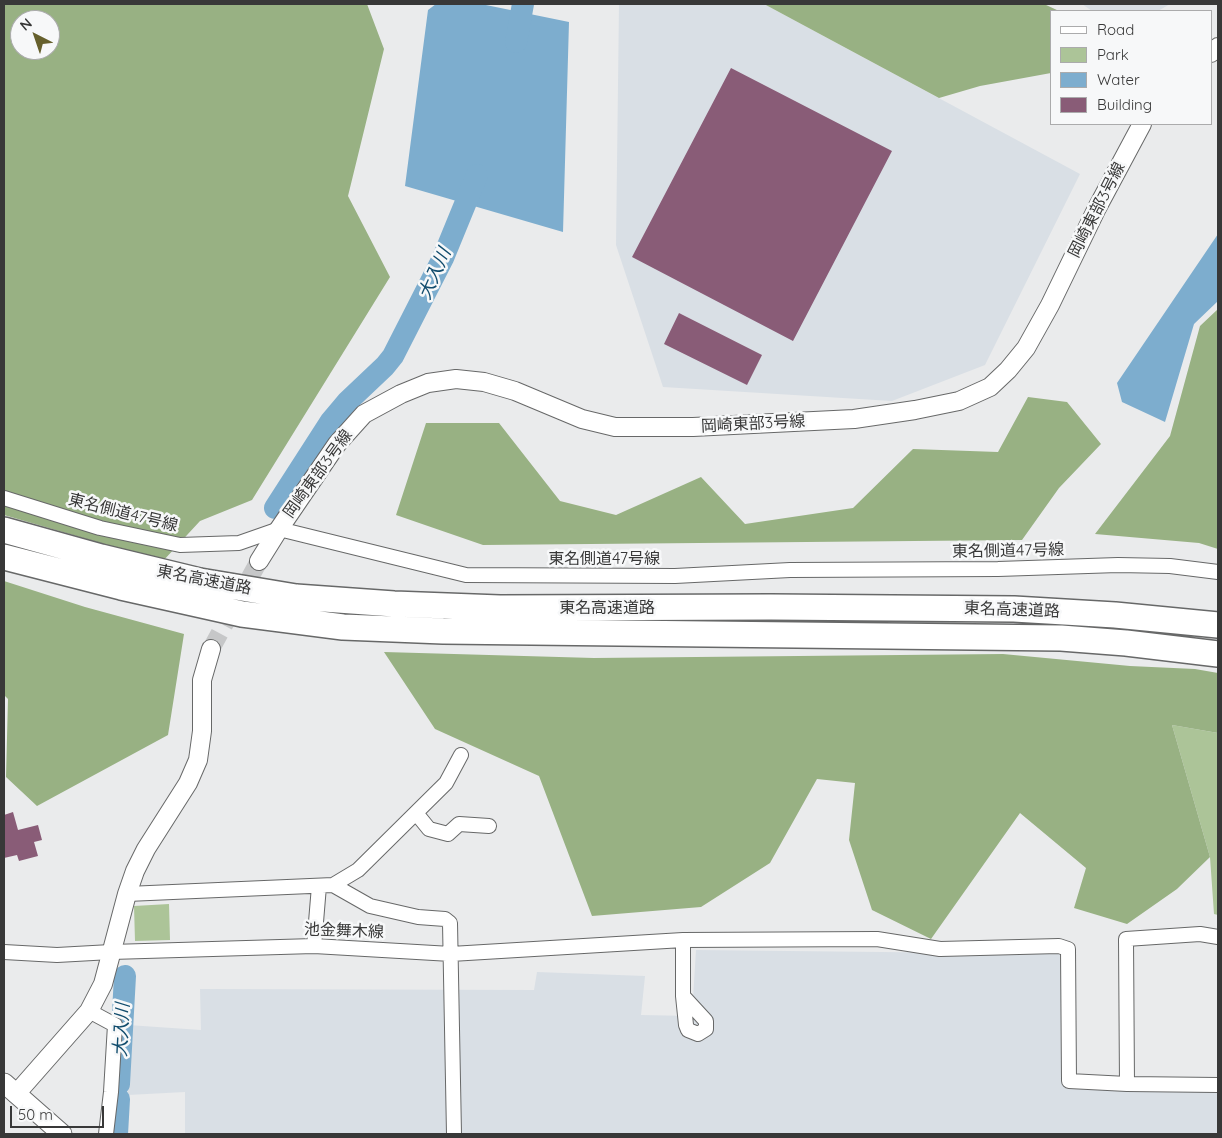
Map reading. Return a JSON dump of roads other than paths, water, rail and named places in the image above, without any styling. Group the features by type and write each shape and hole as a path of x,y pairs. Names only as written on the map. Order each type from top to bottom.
{"highway":[{"name":"東名高速道路","path":"4,530 101,557 200,581 296,597 394,604 500,608 771,607 1014,609 1115,615 1218,626"},
{"name":"東名高速道路","path":"4,557 121,587 242,614 343,627 443,631 1061,638 1135,644 1218,654"}],"main road":[{"path":"10,1089 62,1134"}],"street":[{"name":"岡崎東部3号線","path":"259,561 337,444 364,414 401,394 428,383 456,379 484,382 515,391 582,420 615,427 693,427 854,419 959,401 990,387 1008,370 1026,348 1050,305 1097,208 1141,125"},
{"name":"東名側道47号線","path":"4,498 100,528 180,545 239,544 279,529 466,575 676,576 790,570 998,569 1118,565 1170,566 1218,572"},
{"path":"10,1089 89,1011 103,984 127,894 135,872 146,850 188,783 198,760 202,731 202,680 211,649"},
{"path":"127,894 333,885 358,870 446,783 461,755"},
{"path":"416,813 429,829 448,834 459,824 489,826"},
{"path":"333,885 370,906 418,917 445,918 450,923 454,1134"},
{"path":"314,946 319,886"},
{"path":"1218,937 1200,934 1126,939 1127,1084 1218,1085"},
{"name":"池金舞木線","path":"4,952 57,955 314,946 451,954 683,940 877,939 940,948 1059,946 1068,949 1069,1081 1127,1084"},
{"path":"683,940 683,996"},
{"path":"89,1011 115,1025 111,1092 106,1134"}],"water":[{"path":"436,4 481,4 569,22 563,232 405,186 428,10"},
{"path":"1218,234 1218,301 1194,324 1165,422 1122,402 1117,383"}],"waterway":[{"name":"大入川","path":"516,42 523,4"},
{"name":"大入川","path":"275,508 331,421 347,402 393,356 443,258 477,175"},
{"name":"大入川","path":"119,1084 125,976"},
{"name":"大入川","path":"117,1134 119,1099"}],"tunnel":[{"path":"211,649 259,561"}]}
